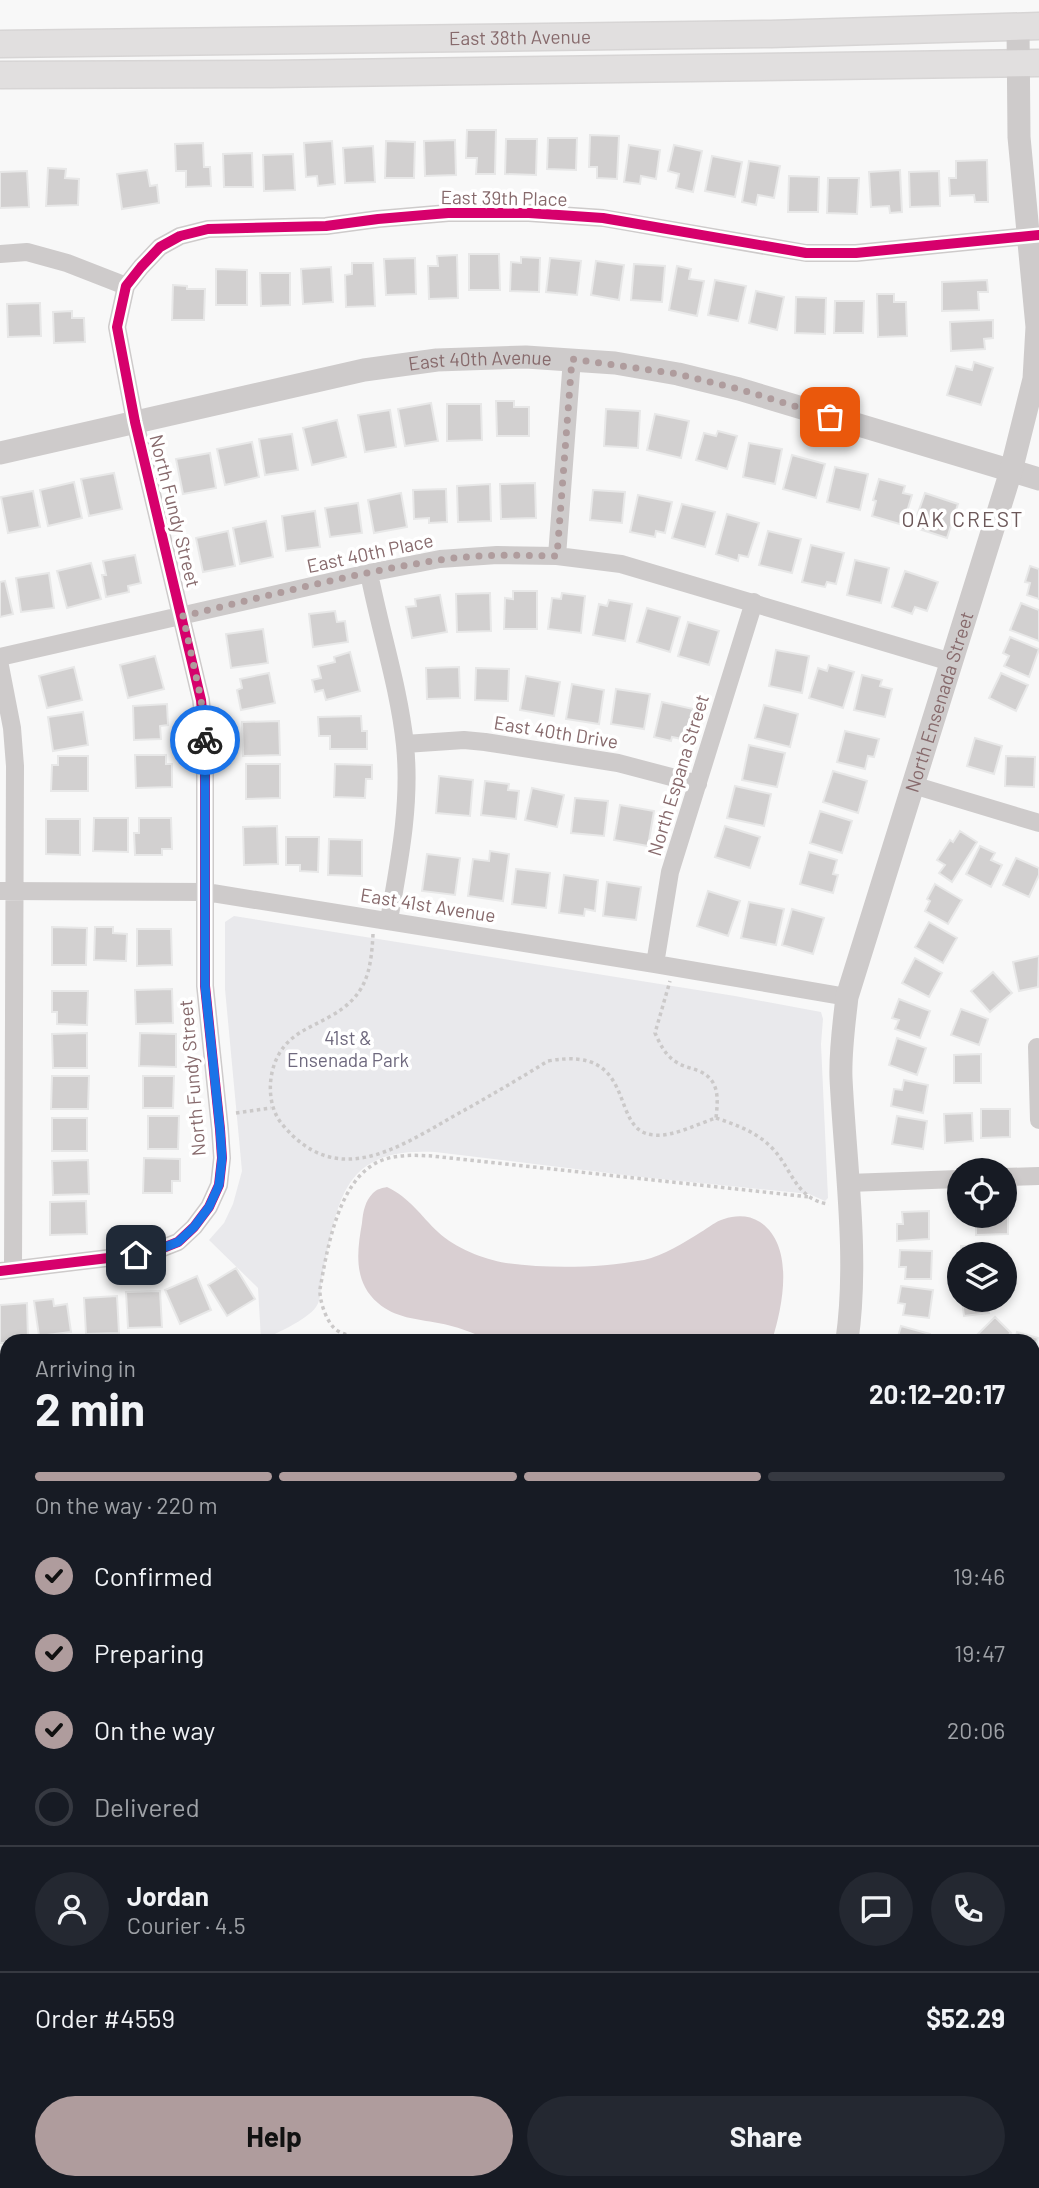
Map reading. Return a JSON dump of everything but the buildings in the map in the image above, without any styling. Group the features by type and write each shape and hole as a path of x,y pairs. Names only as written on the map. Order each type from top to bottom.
{"main road":[{"name":"East 38th Avenue","path":"0,44 743,34 1029,27"},
{"name":"East 38th Avenue","path":"0,75 1029,64"}],"street":[{"name":"North Ensenada Street","path":"848,1334 851,1314 848,1183 841,1076 847,997 1011,471 1030,400 1037,357 1033,236 1018,137 1029,64 1029,27"},
{"name":"East 39th Place","path":"135,422 117,327 126,286 160,247 180,236 208,229 326,226 448,213 530,213 603,218 806,253 856,253 1033,236"},
{"path":"0,254 27,252 67,262 126,286"},
{"name":"East 40th Avenue","path":"0,453 396,364 489,357 572,359 678,374 739,389 1039,480"},
{"path":"557,556 572,359"},
{"name":"North Fundy Street","path":"7,1270 150,1253 178,1242 209,1207 219,1185 222,1158 205,986 205,742 201,699 135,422"},
{"name":"East 40th Place","path":"0,657 369,573 440,559 497,555 557,556 621,564 951,662"},
{"path":"369,573 405,744 407,776 404,823 389,920"},
{"name":"North Espana Street","path":"655,964 670,872 754,602"},
{"path":"0,666 13,741 7,891 7,1270"},
{"name":"East 40th Drive","path":"405,744 485,741 618,763 698,784"},
{"path":"913,785 1039,823"},
{"name":"East 41st Avenue","path":"7,891 205,892 847,997"},
{"path":"1037,1047 1039,1120"},
{"path":"1017,1177 1039,1176"},
{"path":"848,1183 947,1179"}],"path":[{"path":"373,932 372,964 360,992 329,1017 297,1034 278,1054 273,1068 271,1108 294,1137 311,1148 342,1159 432,1156 810,1197"},
{"path":"670,981 655,1033 666,1053 677,1063 708,1075 715,1084 718,1100 716,1118"},
{"path":"345,1334 331,1325 319,1300 338,1212 356,1179 380,1158 548,1061 580,1058 606,1071 617,1083 630,1121 640,1131 651,1136 664,1135 716,1118 743,1127 774,1150 796,1184 810,1197 820,1203 834,1204"},
{"path":"236,1113 271,1108"}],"green space":[{"name":"41st & Ensenada Park","path":"234,916 821,1012 828,1198 825,1201 809,1194 435,1152 404,1153 380,1159 362,1169 350,1184 340,1202 316,1307 282,1331 261,1334 258,1288 209,1240 224,1223 233,1204 242,1171 225,989 225,922"}],"shaded area":[{"path":"387,1187 395,1191 438,1232 470,1252 488,1259 523,1265 592,1266 644,1260 674,1248 721,1220 738,1216 756,1220 771,1232 782,1260 782,1294 774,1334 476,1334 399,1315 385,1308 370,1295 364,1286 359,1266 359,1244 365,1207 373,1193"}],"cycle path":[{"path":"0,1271 150,1253 178,1242 194,1227 209,1207 219,1185 222,1158 220,1129 205,986 205,742 201,700 135,422 117,327 126,286 160,247 180,236 208,229 326,226 448,213 529,213 603,218 806,253 856,253 1039,235"}],"way so far":[{"path":"205,740 201,699 183,616 440,559 497,555 557,556 572,359 678,374 739,389 830,417"}],"district":[{"name":"OAK CREST","path":"963,520"}],"route":[{"path":"136,1255 150,1253 178,1242 209,1207 219,1185 222,1158 220,1129 205,986 205,740"}]}
